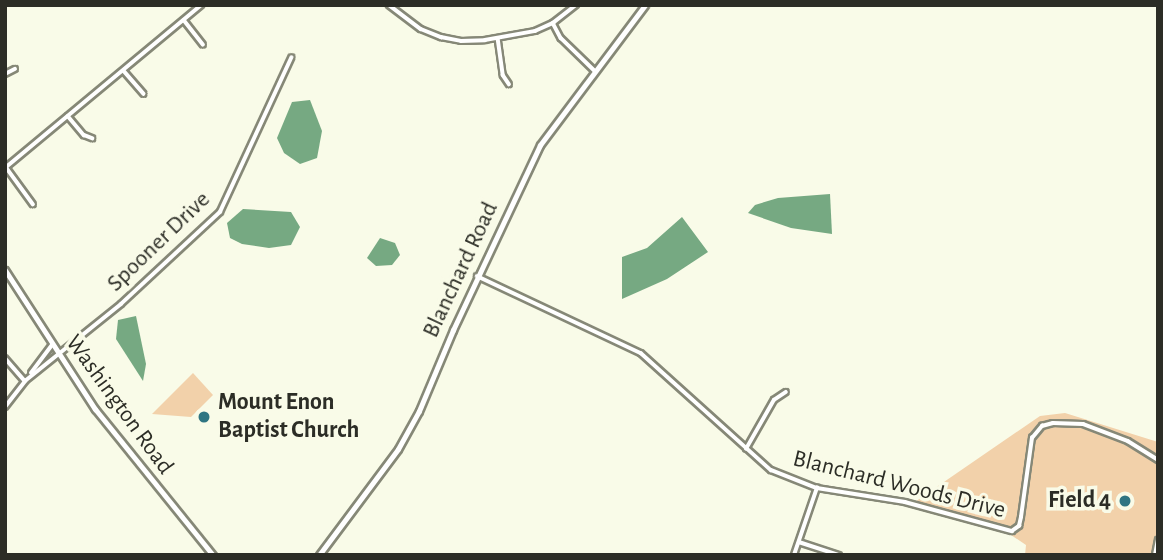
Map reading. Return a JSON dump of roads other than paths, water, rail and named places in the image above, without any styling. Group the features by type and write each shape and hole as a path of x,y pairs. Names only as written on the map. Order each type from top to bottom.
{"street":[{"path":"33,204 6,168 201,5"},
{"path":"388,5 441,37 461,41 535,31 553,23 576,5"},
{"path":"395,10 399,5"},
{"name":"Blanchard Road","path":"319,555 398,449 419,411 477,276 540,145 645,5"},
{"path":"184,20 203,44"},
{"path":"553,23 561,38 595,72"},
{"path":"498,38 503,75 509,84"},
{"name":"Spooner Drive","path":"25,381 57,352 121,304 220,212 292,58"},
{"path":"5,74 15,69"},
{"path":"124,71 144,94"},
{"path":"68,116 84,135 92,138"},
{"name":"Washington Road","path":"5,270 95,408 213,555"},
{"name":"Blanchard Woods Drive","path":"477,276 642,352 771,470 817,488 905,502 1012,531 1019,526 1021,517 1032,438 1042,426 1053,423 1083,424 1128,441 1158,460"},
{"path":"5,407 52,345"},
{"path":"5,358 25,381"},
{"path":"746,449 774,400 786,392"},
{"path":"794,555 817,488"},
{"path":"1155,555 1158,540"},
{"path":"799,541 839,555"}],"place":[{"name":"Mount Enon Baptist Church","path":"204,417"},
{"name":"Field 4","path":"1125,501"}]}
